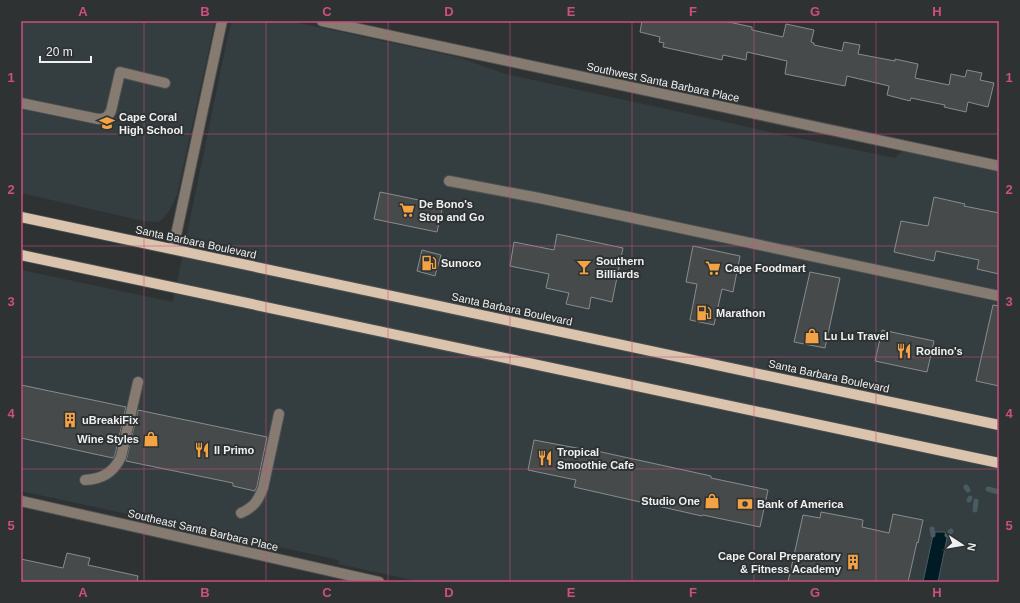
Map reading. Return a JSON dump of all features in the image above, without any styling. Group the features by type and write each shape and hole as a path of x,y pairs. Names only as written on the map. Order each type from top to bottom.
{"main road":[{"name":"Santa Barbara Boulevard","path":"21,217 999,425"},
{"path":"21,255 999,463"}],"street":[{"path":"173,249 222,21"},
{"name":"Southwest Santa Barbara Place","path":"322,21 999,166"},
{"path":"21,103 104,119 111,111 120,72 165,83"},
{"path":"449,180 546,199 999,296"},
{"path":"85,480 96,480 114,469 118,464 138,382"},
{"path":"241,513 254,506 263,488 278,414"},
{"name":"Southeast Santa Barbara Place","path":"21,501 379,582"}],"shaded area":[{"name":"Cape Coral High School","path":"21,21 215,21 177,195 170,210 163,219 158,222 143,221 21,193"},
{"path":"232,21 290,21 457,57 506,74 774,133 895,158 902,151 999,171 999,582 422,582 338,564 339,560 21,491 21,270 173,302"}],"water":[{"path":"936,532 946,533 947,538 938,582 923,582 933,535"}],"building":[{"path":"642,21 724,21 752,27 752,30 783,37 786,24 814,30 811,42 814,43 814,45 842,51 844,42 860,45 858,54 918,64 915,78 949,85 951,74 965,77 967,70 982,73 980,80 994,83 988,107 968,102 966,112 944,107 945,105 911,98 910,101 887,95 889,86 847,76 845,86 785,74 787,61 747,52 746,60 723,55 722,60 663,47 664,43 659,42 660,37 640,32"},
{"path":"380,192 443,205 437,232 374,219"},
{"path":"934,197 965,204 964,206 999,213 999,274 977,269 979,260 936,251 934,261 894,252 901,221 928,226"},
{"path":"557,234 623,248 612,302 591,297 589,309 566,304 569,293 546,288 549,274 510,266 514,242 554,250"},
{"path":"693,246 740,256 733,292 722,289 714,325 690,320 697,284 686,282"},
{"path":"422,250 441,255 435,276 417,271"},
{"path":"810,272 840,278 825,348 794,342"},
{"path":"993,305 999,306 999,386 976,381"},
{"path":"882,330 934,341 927,372 875,361"},
{"path":"21,385 126,407 113,458 21,438"},
{"path":"138,410 267,437 255,491 233,486 233,483 126,461"},
{"path":"534,440 583,448 768,490 760,527 702,516 574,487 576,480 528,470"},
{"name":"Cape Coral Preparatory & Fitness Academy","path":"821,512 863,520 862,527 889,533 893,514 923,520 908,582 788,582 803,515 820,518"},
{"path":"67,553 90,558 88,565 138,576 137,582 21,582 21,559 63,568"}],"waterway":[{"path":"988,489 999,492"},
{"path":"975,510 976,501"},
{"path":"932,529 933,535"},
{"path":"947,535 951,531"}],"place":[{"name":"Cape Coral High School","path":"107,123"},
{"name":"De Bono's Stop and Go","path":"407,210"},
{"name":"Sunoco","path":"429,263"},
{"name":"Southern Billiards","path":"584,267"},
{"name":"Cape Foodmart","path":"713,268"},
{"name":"Marathon","path":"704,313"},
{"name":"Lu Lu Travel","path":"812,336"},
{"name":"Rodino's","path":"904,351"},
{"name":"uBreakiFix","path":"70,420"},
{"name":"Wine Styles","path":"151,439"},
{"name":"Il Primo","path":"202,450"},
{"name":"Tropical Smoothie Cafe","path":"545,458"},
{"name":"Studio One","path":"712,501"},
{"name":"Bank of America","path":"745,504"},
{"name":"Cape Coral Preparatory & Fitness Academy","path":"853,562"}]}
